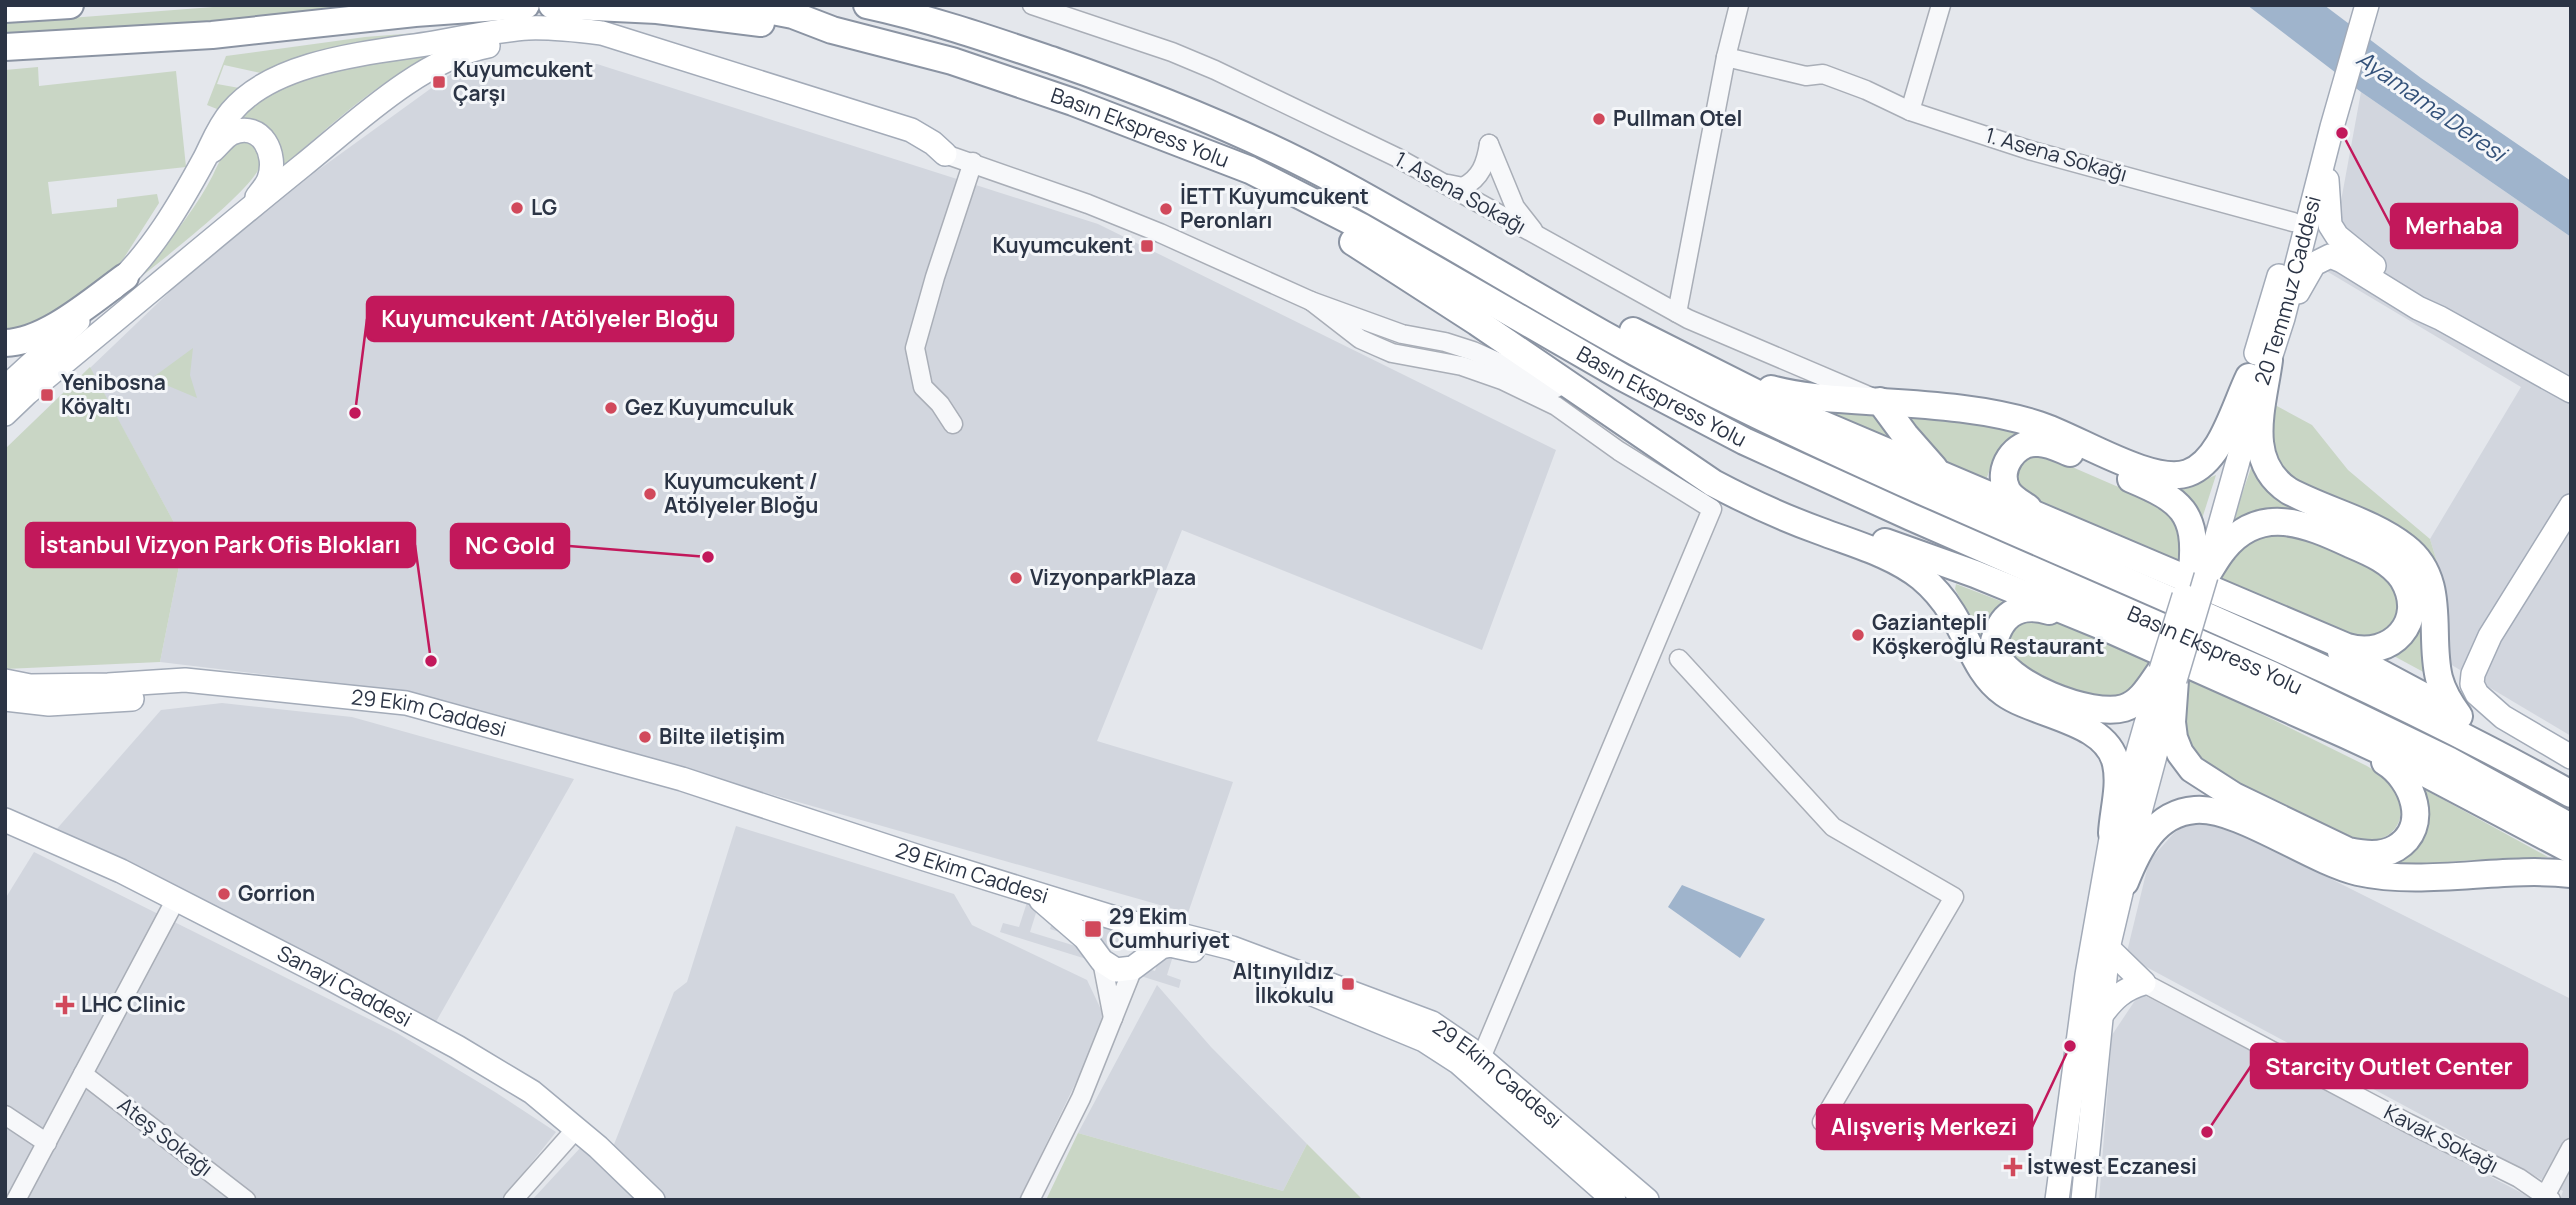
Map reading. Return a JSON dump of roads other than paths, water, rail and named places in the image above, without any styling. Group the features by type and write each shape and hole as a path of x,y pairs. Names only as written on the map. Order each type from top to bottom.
{"highway":[{"path":"5,9 70,5"},
{"path":"5,47 212,35 415,13 526,5"},
{"path":"552,5 657,10 796,29 832,30"},
{"name":"Basın Ekspress Yolu","path":"741,5 793,15 832,30 1001,77 1250,170 1340,215 1622,377 1744,441 2284,681 2448,760 2571,827"},
{"name":"Basın Ekspress Yolu","path":"876,6 961,30 1090,74 1218,124 1341,183 1595,330 1724,399 1892,478 2173,600 2371,690 2571,794"},
{"path":"1206,154 1381,259 1713,484 1875,551 1920,576 1938,593 1953,613 1979,664 2004,693 2033,708 2081,726 2105,743 2116,764 2112,833"},
{"path":"1341,183 1422,221 1796,413 2303,631 2359,651 2373,651 2390,645 2409,621 2411,606 2408,592 2395,570 2374,555 2300,523 2264,522 2234,538 2199,573"},
{"path":"5,343 28,338 54,327 125,277"},
{"path":"2269,360 2259,435 2262,460 2267,471 2289,491 2384,534 2405,546 2414,555 2434,594 2437,660 2442,688 2459,716"},
{"path":"1697,363 1786,393 1826,400 1880,401 2014,418 2067,435 2150,472 2176,475 2186,474 2204,466 2216,451 2249,377"},
{"path":"1880,401 1905,435 1941,475"},
{"path":"2051,521 2014,499 2007,491 2004,480 2008,461 2016,450 2028,444 2054,446 2149,486 2171,499 2181,508 2193,531 2199,573"},
{"path":"1785,516 1846,530 1928,556 2102,626 2402,761 2571,850"},
{"path":"2102,626 2031,607 2018,609 2006,616 1999,626 1994,649 2010,672 2025,683 2096,710 2127,707 2168,675"},
{"path":"2303,631 2571,780"},
{"path":"2168,675 2174,737 2180,752 2192,769 2234,796 2348,851 2364,855 2396,848 2407,838 2415,817 2413,794 2406,782 2388,764 2323,726"},
{"path":"2125,881 2137,852 2151,832 2165,820 2196,810 2230,816 2313,856 2358,872 2402,877 2518,872 2571,874"}],"main road":[{"path":"2060,1200 2062,1164 2087,975 2112,833 2168,675 2199,573 2249,377 2359,7"},
{"path":"5,388 125,277 147,251 170,218 205,158 220,126 232,111 247,97 283,75 326,61 526,28 602,33 911,130 945,154"},
{"path":"5,414 251,206 422,72 470,50 525,40 566,39 605,44 945,154"},
{"name":"20 Temmuz Caddesi","path":"2199,573 2283,318 2325,160 2325,124"},
{"path":"205,158 231,133 243,131 258,134 269,144 272,162 269,180 251,206"},
{"path":"2325,160 2330,225 2337,236 2420,299 2440,318"},
{"path":"2283,318 2314,264 2330,256 2418,308 2571,391"},
{"path":"2571,506 2490,636 2473,674 2472,684 2477,694 2503,717 2571,757"},
{"path":"2083,1200 2108,948 2125,881 2168,675"},
{"name":"29 Ekim Caddesi","path":"5,681 30,686 185,680 406,703 682,779 1127,922 1232,948 1432,1023 1481,1058 1647,1200"},
{"name":"29 Ekim Caddesi","path":"5,699 31,704 83,702 176,695 236,687"},
{"name":"Sanayi Caddesi","path":"5,820 121,871 457,1047 532,1093 598,1147 653,1200"},
{"path":"1026,890 1060,915 1085,938 1100,958 1116,970 1136,965 1146,947 1145,939 1127,922 1107,926 1097,939 1100,958"},
{"name":"29 Ekim Caddesi","path":"1136,965 1161,947 1183,947 1273,978 1424,1040 1458,1062 1614,1200"},
{"path":"2100,1017 2115,997 2128,988 2144,983 2108,948"}],"street":[{"name":"1. Asena Sokağı","path":"1032,5 1172,52 1215,70 1396,157 1676,313 1880,401"},
{"path":"1676,313 1726,57 1739,5"},
{"path":"1910,111 1941,5"},
{"name":"1. Asena Sokağı","path":"1726,57 1806,76 1823,74 1866,90 1910,111 2029,150 2293,222"},
{"path":"1441,183 1455,187 1470,183 1483,169 1489,144 1515,207 1540,237"},
{"path":"945,154 973,162 1160,233 1311,301 1402,334 1445,342 1473,351 1607,412"},
{"path":"953,424 940,404 923,387 915,348 935,276 973,162"},
{"path":"1311,301 1360,339 1378,348 1392,354 1462,366 1502,380 1556,406 1619,451 1712,509 1481,1058"},
{"path":"1679,659 1833,827 1954,897 1822,1122"},
{"path":"16,1200 176,899"},
{"path":"1100,958 1113,1018"},
{"path":"1030,1200 1081,1098 1136,965"},
{"name":"Kavak Sokağı","path":"2144,983 2408,1123 2519,1178 2546,1198"},
{"name":"Ateş Sokağı","path":"83,1074 246,1200"},
{"path":"5,1115 47,1143"},
{"path":"513,1200 576,1129"},
{"path":"2546,1198 2571,1148"}],"water":[{"name":"Ayamama Deresi","path":"2247,5 2324,5 2421,78 2571,181 2571,237 2361,92"},
{"path":"1682,885 1765,919 1740,958 1668,907"}],"place":[{"name":"Kuyumcukent Çarşı","path":"439,82"},
{"name":"Pullman Otel","path":"1599,119"},
{"name":"Merhaba","path":"2342,133"},
{"name":"LG","path":"517,208"},
{"name":"İETT Kuyumcukent Peronları","path":"1166,209"},
{"name":"Kuyumcukent","path":"1147,246"},
{"name":"Yenibosna Köyaltı","path":"47,395"},
{"name":"Gez Kuyumculuk","path":"611,408"},
{"name":"Kuyumcukent /Atölyeler Bloğu","path":"355,413"},
{"name":"Kuyumcukent / Atölyeler Bloğu","path":"650,494"},
{"name":"NC Gold","path":"708,557"},
{"name":"VizyonparkPlaza","path":"1016,578"},
{"name":"Gaziantepli Köşkeroğlu Restaurant","path":"1858,635"},
{"name":"İstanbul Vizyon Park Ofis Blokları","path":"431,661"},
{"name":"Bilte iletişim","path":"645,737"},
{"name":"Gorrion","path":"224,894"},
{"name":"29 Ekim Cumhuriyet","path":"1093,929"},
{"name":"Altınyıldız İlkokulu","path":"1348,984"},
{"name":"LHC Clinic","path":"65,1005"},
{"name":"Alışveriş Merkezi","path":"2070,1046"},
{"name":"Starcity Outlet Center","path":"2207,1132"},
{"name":"İstwest Eczanesi","path":"2013,1167"}]}
